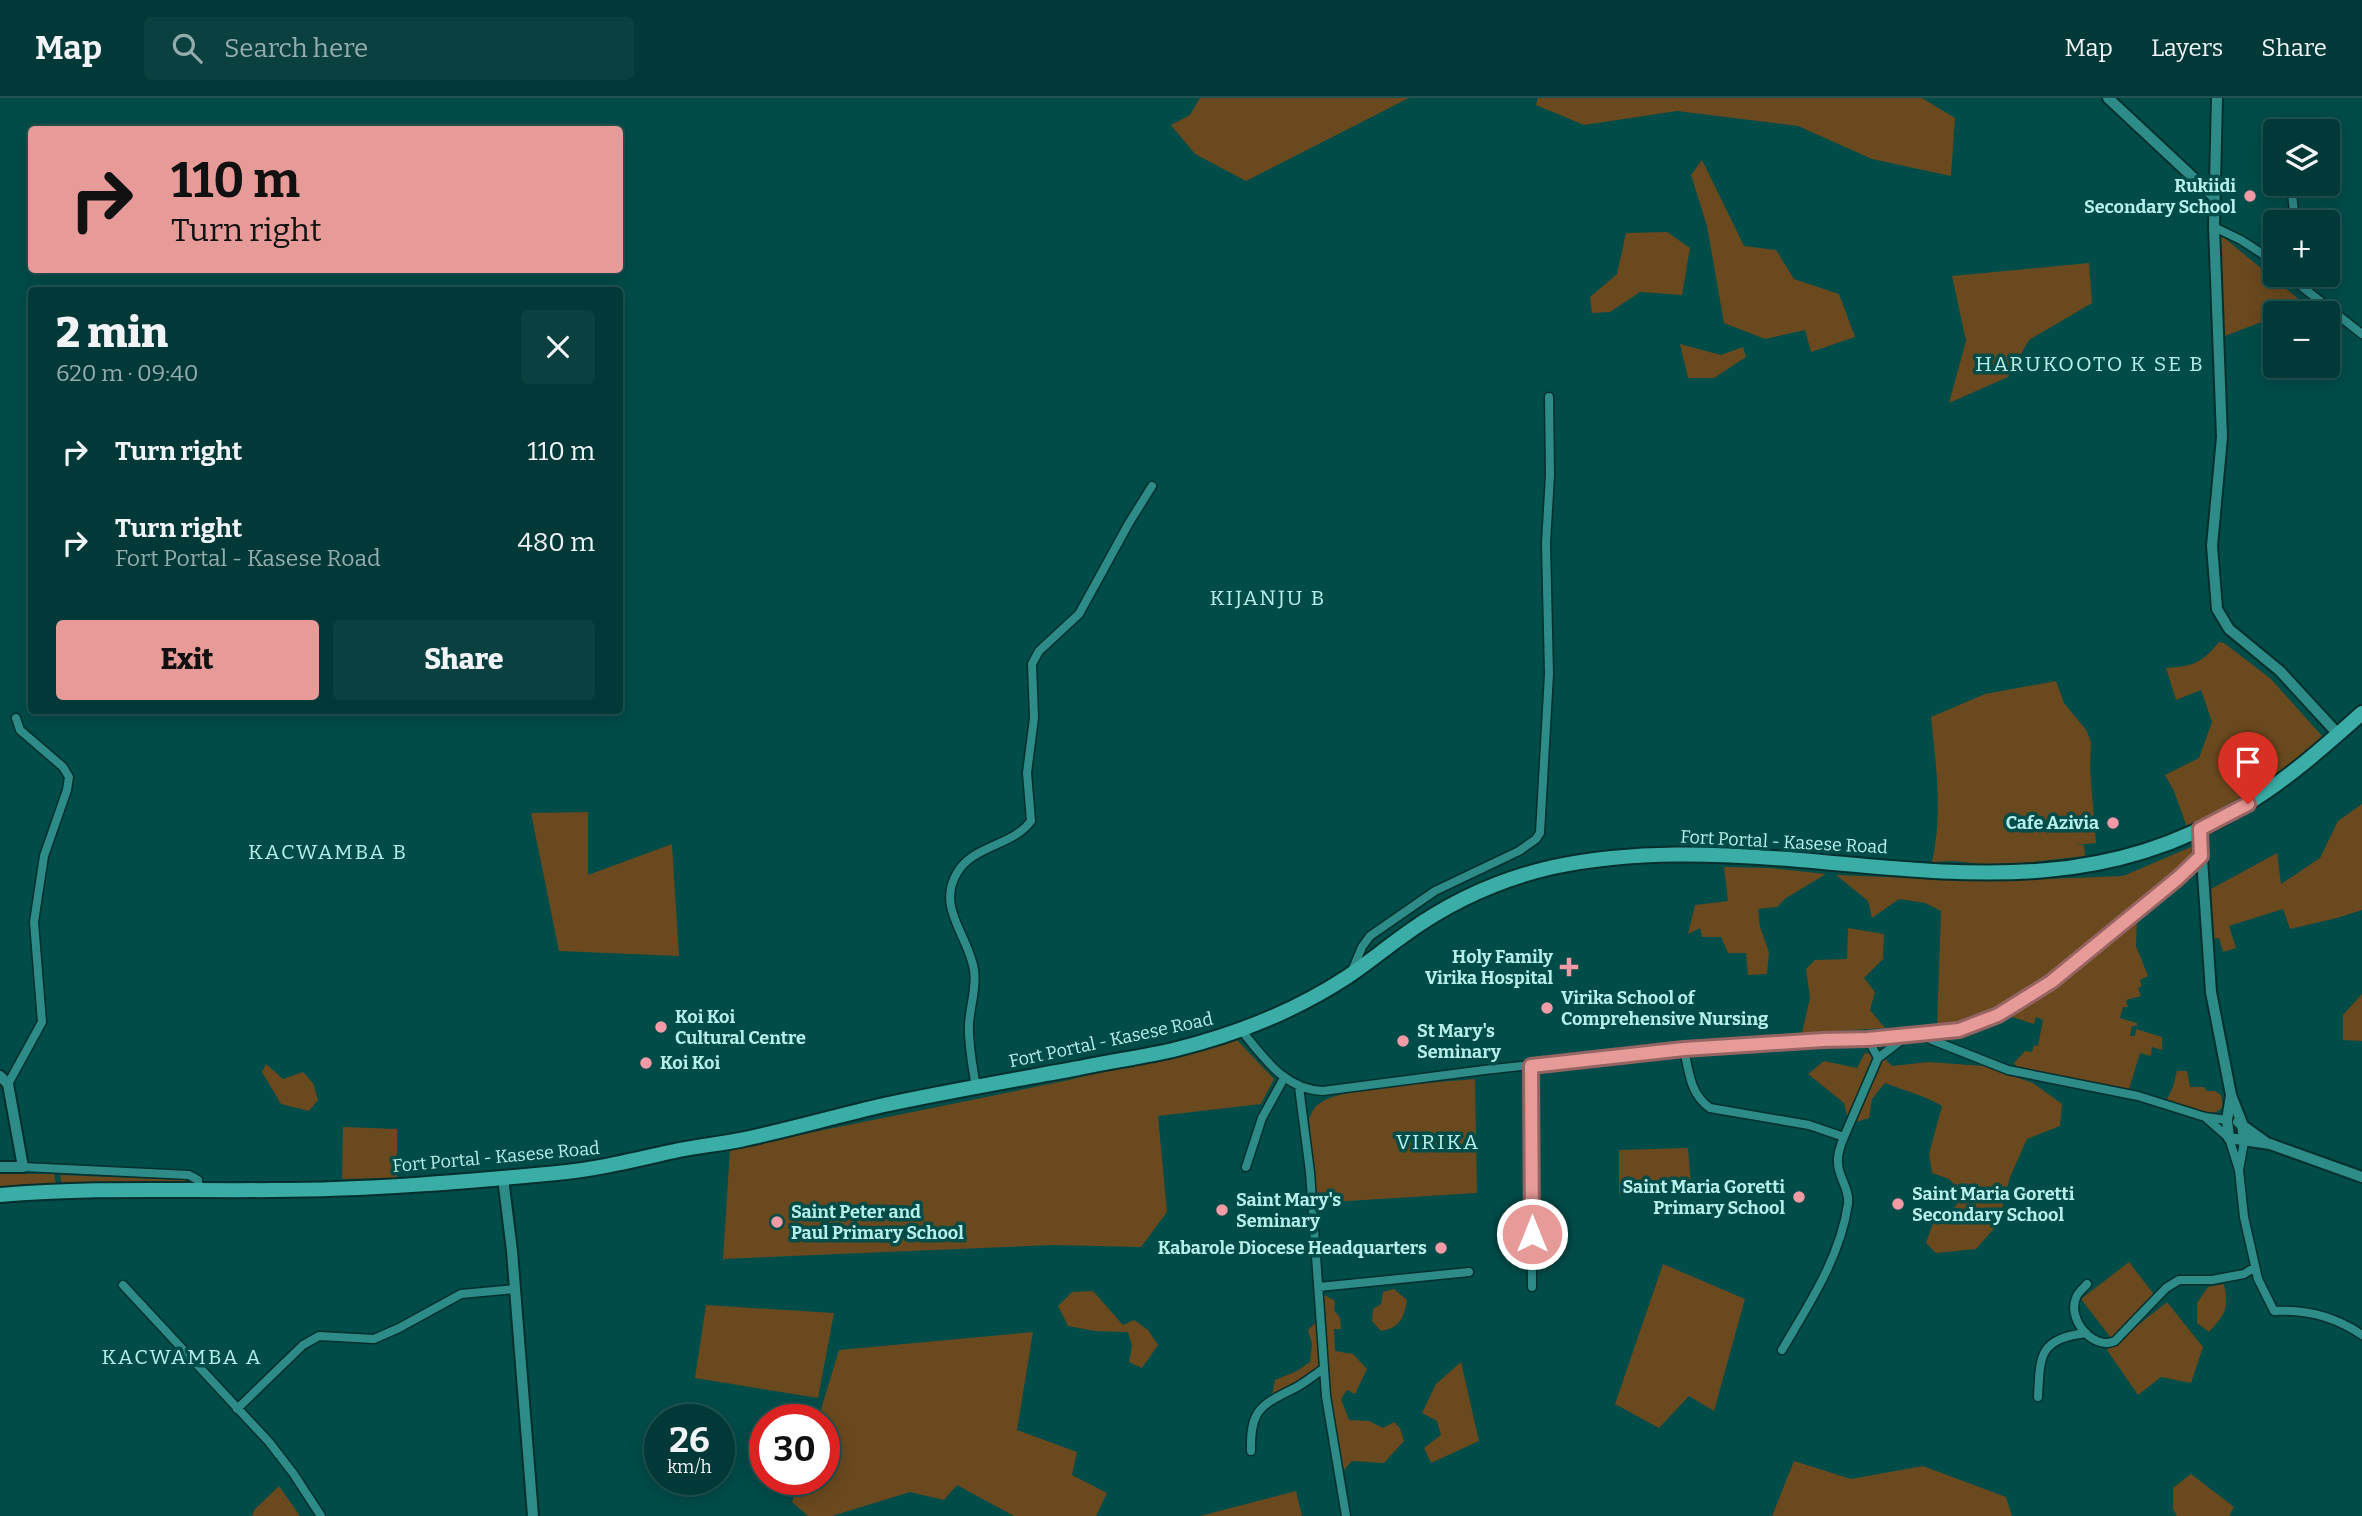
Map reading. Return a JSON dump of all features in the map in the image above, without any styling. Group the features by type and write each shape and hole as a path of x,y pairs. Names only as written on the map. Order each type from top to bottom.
{"highway":[{"name":"Fort Portal - Kasese Road","path":"0,1195 58,1190 338,1189 503,1178 601,1168 744,1139 887,1105 1180,1049 1241,1030 1303,1002 1350,975 1412,929 1474,894 1507,880 1594,860 1629,856 1707,854 1944,872 2016,874 2115,861 2226,817 2272,788 2362,713"}],"street":[{"path":"2108,98 2214,197"},
{"path":"2217,98 2214,226 2222,412 2221,465 2212,546 2217,609 2229,629 2280,671 2338,734"},
{"path":"2214,226 2263,254"},
{"path":"2302,287 2362,334"},
{"path":"1350,975 1370,936 1435,891 1519,851 1536,839 1540,832 1549,674 1546,543 1550,475 1549,397"},
{"path":"976,1088 969,1036 975,974 973,961 951,912 952,883 957,871 979,852 1025,829 1031,821 1027,773 1034,718 1032,664 1039,650 1080,614 1152,486"},
{"path":"16,718 20,730 63,767 69,777 44,856 34,922 42,1023 4,1080 23,1167"},
{"path":"2200,829 2208,970 2231,1096 2242,1124 2244,1142 2239,1170"},
{"path":"1241,1030 1284,1078 1300,1087 1323,1091 1684,1049 1868,1039 1959,1030 1998,1015 2051,982 2201,856"},
{"path":"1922,1034 2008,1070 2137,1096 2205,1117 2227,1119 2242,1124 2270,1144"},
{"path":"1782,1350 1816,1294 1834,1256 1849,1199 1837,1161 1844,1137 1878,1058 1908,1035"},
{"path":"1868,1039 1878,1058"},
{"path":"1684,1049 1694,1091 1700,1101 1710,1108 1809,1125 1844,1137"},
{"path":"1531,1066 1532,1287"},
{"path":"1246,1167 1262,1118 1284,1078"},
{"path":"1300,1087 1310,1172 1326,1396 1346,1516"},
{"path":"2231,1096 2227,1119 2229,1138 2239,1170 2244,1217 2258,1279 2274,1311 2294,1309 2323,1316 2362,1335"},
{"path":"2205,1117 2229,1138 2270,1144 2362,1177"},
{"path":"0,1167 189,1175 198,1180 199,1190"},
{"path":"503,1178 515,1289 533,1516"},
{"path":"2087,1284 2076,1297 2074,1308 2086,1333 2096,1341 2108,1344 2166,1288 2179,1280 2212,1280 2244,1274 2255,1267"},
{"path":"1319,1287 1469,1272"},
{"path":"123,1285 277,1452 321,1516"},
{"path":"237,1409 303,1345 320,1336 374,1339 461,1294 515,1289"},
{"path":"2038,1397 2040,1363 2045,1351 2054,1340 2086,1333"},
{"path":"1251,1451 1253,1427 1259,1411 1266,1403 1324,1369"}],"shaded area":[{"path":"1200,98 1409,98 1246,181 1195,154 1171,125 1190,115"},
{"path":"1538,98 1922,98 1955,118 1951,176 1872,159 1798,126 1677,111 1584,125 1536,105"},
{"path":"1702,160 1744,246 1776,250 1794,279 1839,294 1855,337 1811,352 1805,330 1765,339 1724,323 1707,226 1691,175"},
{"path":"1667,232 1690,248 1682,295 1640,292 1610,312 1592,313 1590,297 1617,274 1626,233"},
{"path":"2222,236 2263,270 2263,287 2284,287 2301,301 2263,301 2263,322 2222,337 2219,240"},
{"path":"2089,263 2092,303 2029,340 2008,377 1949,403 1966,341 1952,276"},
{"path":"1680,344 1721,355 1743,347 1746,357 1714,378 1688,378"},
{"path":"2219,642 2270,678 2323,737 2253,797 2188,830 2174,791 2165,775 2199,758 2212,722 2201,690 2176,700 2166,668 2196,662"},
{"path":"2056,681 2064,703 2087,731 2091,743 2090,769 2096,843 2075,845 2084,845 2085,856 1997,866 1955,861 1932,862 1938,808 1931,717 1985,694"},
{"path":"2362,804 2362,910 2290,929 2283,909 2229,926 2236,948 2223,952 2219,938 2212,939 2211,889 2277,853 2281,884 2320,858 2338,821"},
{"path":"588,812 588,875 672,844 679,956 559,951 531,813"},
{"path":"2191,847 2192,855 2079,953 2020,997 1943,1027 1937,1026 1941,911 1925,903 1899,899 1872,918 1868,901 1836,875 1990,881 2123,876"},
{"path":"1724,867 1770,868 1826,874 1786,898 1777,907 1758,909 1760,927 1769,952 1767,974 1748,975 1746,953 1728,953 1721,937 1702,937 1700,928 1688,934 1695,905 1728,901"},
{"path":"2137,919 2136,946 2148,976 2140,980 2142,986 2138,988 2141,996 2126,1000 2128,1007 2123,1007 2120,1018 2137,1023 2137,1026 2132,1026 2130,1036 2135,1036 2136,1029 2162,1037 2162,1050 2152,1047 2151,1056 2140,1053 2129,1089 2044,1075 2016,1066 2014,1063 2025,1051 2032,1052 2034,1045 2038,1046 2043,1020 2036,1017 2034,1024 2012,1017 2011,1012 2055,983"},
{"path":"1848,928 1884,934 1883,959 1864,978 1875,992 1870,1010 1885,1028 1802,1033 1810,998 1806,969 1815,960 1847,959"},
{"path":"2362,994 2362,1041 2343,1040 2343,1015"},
{"path":"1236,1039 1274,1079 1261,1104 1158,1116 1167,1212 1141,1247 1053,1245 723,1259 730,1149 1069,1080"},
{"path":"1865,1053 1882,1056 1892,1066 1928,1062 1984,1066 2033,1083 2062,1104 2060,1126 2027,1139 2010,1177 1998,1224 1976,1249 1936,1253 1926,1243 1933,1223 1950,1213 1964,1195 1949,1179 1932,1173 1929,1154 1942,1106 1885,1083 1872,1099 1869,1118 1849,1124 1844,1103 1808,1074 1824,1061 1857,1068"},
{"path":"266,1064 283,1079 303,1072 313,1083 318,1100 309,1111 281,1104 262,1072"},
{"path":"2177,1071 2187,1071 2190,1087 2204,1087 2207,1091 2215,1091 2221,1095 2223,1106 2218,1111 2204,1113 2166,1101"},
{"path":"1475,1079 1477,1193 1315,1203 1309,1119 1319,1104 1351,1092"},
{"path":"343,1127 397,1129 397,1178 342,1179"},
{"path":"1688,1148 1691,1186 1619,1194 1619,1150"},
{"path":"0,1174 54,1174 56,1186 0,1188"},
{"path":"60,1175 186,1180 187,1184 62,1185"},
{"path":"2129,1262 2159,1301 2111,1338 2081,1299"},
{"path":"1663,1264 1745,1299 1714,1411 1689,1396 1659,1428 1615,1404"},
{"path":"2224,1284 2225,1310 2209,1332 2197,1323 2197,1303 2208,1287"},
{"path":"1394,1289 1407,1300 1404,1312 1397,1325 1381,1331 1372,1321 1373,1309 1381,1304 1383,1292"},
{"path":"1093,1291 1123,1325 1134,1320 1148,1330 1158,1345 1142,1368 1129,1362 1132,1346 1128,1332 1095,1331 1068,1326 1058,1306 1072,1292"},
{"path":"1321,1293 1335,1301 1334,1310 1340,1318 1341,1329 1334,1329 1335,1351 1353,1354 1367,1369 1355,1394 1347,1390 1341,1399 1349,1420 1369,1421 1383,1428 1394,1422 1400,1428 1404,1441 1384,1463 1352,1461 1343,1471 1328,1394"},
{"path":"2167,1302 2203,1347 2191,1383 2161,1377 2138,1395 2107,1350"},
{"path":"706,1305 834,1313 818,1398 695,1378"},
{"path":"1317,1321 1320,1367 1289,1389 1272,1395 1275,1380 1310,1362 1312,1344 1308,1330"},
{"path":"1033,1332 1017,1430 1077,1452 1072,1475 1107,1493 1096,1516 1014,1516 957,1485 944,1500 910,1492 832,1516 808,1516 792,1502 794,1495 840,1495 840,1404 823,1404 839,1350"},
{"path":"1461,1362 1479,1441 1431,1463 1424,1448 1441,1435 1437,1421 1422,1413 1436,1384"},
{"path":"1794,1461 1851,1479 1923,1466 2006,1497 2012,1516 1772,1516"},
{"path":"2191,1474 2234,1507 2229,1516 2177,1516 2173,1509 2173,1488"},
{"path":"279,1486 300,1516 252,1516 254,1510"},
{"path":"1296,1491 1302,1516 1200,1516"}],"place":[{"name":"Rukiidi Secondary School","path":"2250,196"},
{"name":"Cafe Azivia","path":"2113,823"},
{"name":"Holy Family Virika Hospital","path":"1569,967"},
{"name":"Virika School of Comprehensive Nursing","path":"1547,1008"},
{"name":"Koi Koi Cultural Centre","path":"661,1027"},
{"name":"St Mary's Seminary","path":"1403,1041"},
{"name":"Koi Koi","path":"646,1063"},
{"name":"Saint Maria Goretti Primary School","path":"1799,1197"},
{"name":"Saint Maria Goretti Secondary School","path":"1898,1204"},
{"name":"Saint Mary's Seminary","path":"1222,1210"},
{"name":"Saint Peter and Paul Primary School","path":"777,1222"},
{"name":"Kabarole Diocese Headquarters","path":"1441,1248"}],"district":[{"name":"HARUKOOTO K SE B","path":"2090,364"},
{"name":"KIJANJU B","path":"1268,598"},
{"name":"KACWAMBA B","path":"328,852"},
{"name":"VIRIKA","path":"1438,1142"},
{"name":"KACWAMBA A","path":"182,1357"}],"route":[{"path":"1532,1234 1531,1066 1684,1049 1868,1039 1959,1030 1998,1015 2051,982 2201,856 2200,829 2248,804"}]}
